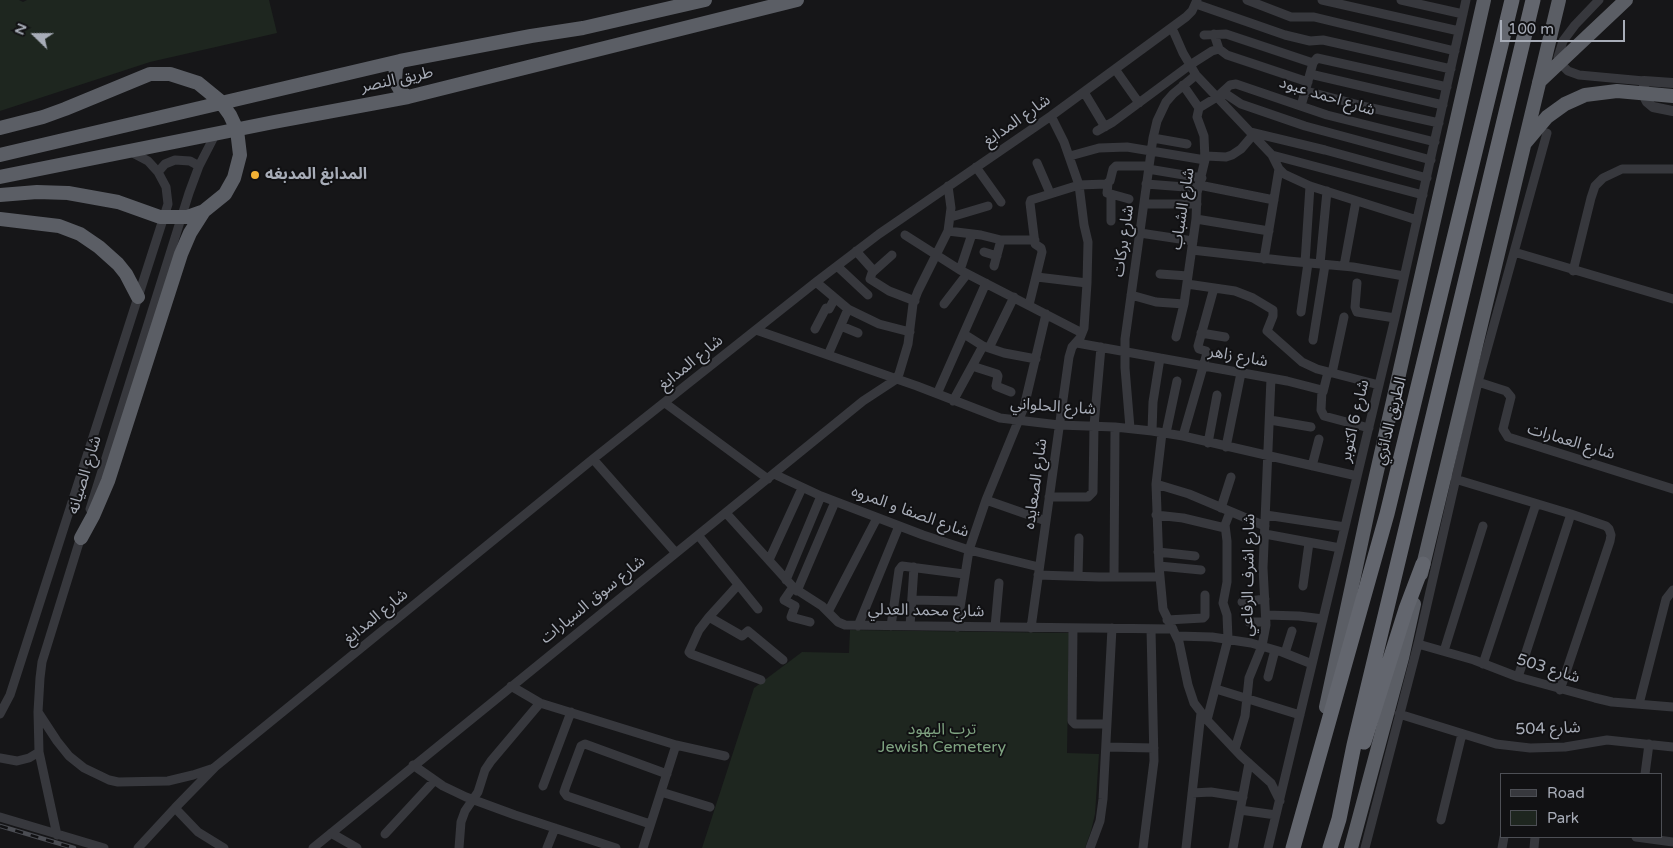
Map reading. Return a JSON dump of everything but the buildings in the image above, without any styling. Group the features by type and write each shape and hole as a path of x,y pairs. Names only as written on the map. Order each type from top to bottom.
{"highway":[{"name":"طريق النصر","path":"0,155 400,62 531,36 584,28 705,0"},
{"name":"طريق النصر","path":"0,177 216,133 408,97 797,0"},
{"path":"1304,809 1368,511 1484,0"},
{"name":"الطريق الدائري","path":"1293,848 1387,514 1512,0"},
{"path":"1339,819 1358,726 1533,0"},
{"path":"1351,848 1402,658 1521,152 1559,0"},
{"path":"1538,82 1626,0"},
{"path":"400,62 396,68 395,81 402,93 408,97"},
{"path":"0,128 43,117 87,101 150,74 170,74 190,80 213,94 226,108 239,138 240,155 237,171 230,186 219,200 204,211 178,218 160,217 101,198 53,192 22,192 0,195"},
{"path":"1521,152 1532,133 1547,117 1565,104 1580,97 1595,92 1617,90 1673,96"},
{"path":"81,538 106,487 180,254 190,233 204,211"},
{"path":"0,219 59,226 80,234 99,247 118,264 133,285 138,297"},
{"path":"1330,848 1406,609 1423,564"}],"street":[{"path":"1247,0 1287,16 1314,18 1455,51"},
{"path":"1322,0 1459,32"},
{"path":"1401,0 1463,14"},
{"name":"شارع 6 اكتوبر","path":"1268,848 1395,318 1466,0"},
{"path":"1599,0 1566,37 1559,52 1560,63 1568,71 1579,75 1673,83"},
{"path":"1196,2 1285,35 1314,42 1323,40 1451,69"},
{"name":"شارع المدابغ","path":"138,848 215,766 594,459 856,251 1051,116 1172,28 1186,17 1196,2"},
{"path":"1172,28 1196,75 1220,95 1272,155 1278,169 1264,259"},
{"path":"1313,63 1226,34 1209,34 1219,48 1228,55 1308,82 1366,107 1439,123"},
{"path":"1084,92 1101,129 1190,65 1212,50 1219,48"},
{"path":"1301,106 1313,63 1315,59 1320,58 1447,87"},
{"path":"1115,69 1139,103"},
{"name":"شارع بركات","path":"1130,428 1124,351 1153,138 1161,111 1173,94 1196,75"},
{"path":"1308,82 1443,105"},
{"path":"1644,82 1644,96 1647,102 1653,107 1673,111"},
{"name":"شارع احمد عبود","path":"1220,95 1230,85 1236,84 1365,125 1435,142"},
{"path":"1184,85 1199,108 1220,95"},
{"path":"1220,95 1305,126 1430,160"},
{"name":"شارع الشباب","path":"1176,337 1184,304 1200,184 1206,158 1204,136 1197,116 1199,108"},
{"name":"شارع الصعايده","path":"1032,628 1069,357 1072,347 1082,333 1086,316 1088,242 1079,185 1070,156 1051,116"},
{"name":"شارع الصيانه","path":"57,835 39,752 38,712 42,662 186,200 199,166 216,133"},
{"path":"1070,156 1105,148 1135,147 1206,158 1226,157 1232,156 1241,149 1251,133"},
{"path":"1251,133 1325,150 1426,178"},
{"path":"1365,848 1418,644 1478,382 1547,133"},
{"path":"1153,138 1187,144"},
{"name":"شارع الصيانه","path":"0,714 10,695 168,204 166,187 158,172 142,157 128,151"},
{"path":"1272,155 1423,196"},
{"path":"158,172 165,164 175,160 190,161 199,166"},
{"path":"1037,163 1050,193"},
{"path":"976,167 1001,202"},
{"path":"1129,199 1108,193 1108,183 1115,167 1148,167 1200,184 1274,200"},
{"path":"1278,169 1310,186 1417,220"},
{"path":"1573,271 1590,198 1595,186 1603,178 1622,170 1673,169"},
{"path":"1029,305 1042,250 1035,244 1030,202 1032,199 1079,185 1108,183"},
{"path":"1146,184 1200,184"},
{"path":"895,380 902,365 910,332 914,301 923,278 948,231 951,208 948,186"},
{"path":"1300,312 1306,263 1310,186"},
{"path":"1313,340 1322,264 1327,191"},
{"path":"1111,194 1111,221"},
{"path":"1344,266 1356,201"},
{"path":"1144,204 1197,204"},
{"path":"951,217 988,206"},
{"path":"1196,219 1269,231"},
{"path":"948,231 1001,240 1035,240"},
{"path":"1140,233 1264,259 1344,266 1404,276"},
{"path":"944,304 964,272 972,234"},
{"path":"906,235 964,272 1082,333"},
{"path":"994,266 1001,240"},
{"path":"856,251 873,272"},
{"path":"984,252 997,256"},
{"path":"1514,252 1673,299"},
{"path":"892,255 873,272 870,278 889,291 914,301"},
{"path":"837,266 868,295"},
{"path":"1160,274 1214,288 1241,292 1271,308 1274,313 1267,329 1269,334 1302,362 1312,367 1379,385"},
{"path":"1037,276 1087,284"},
{"path":"816,282 848,309 879,324 910,332"},
{"path":"937,394 986,283"},
{"path":"1357,283 1355,307 1357,312 1395,318"},
{"path":"1183,436 1207,352 1198,347 1214,288"},
{"path":"1131,295 1156,302 1184,304"},
{"path":"953,400 1014,297"},
{"path":"815,329 826,308 829,309 835,298"},
{"path":"828,355 848,309"},
{"path":"957,627 969,550 986,500 1019,421 1046,314"},
{"path":"1344,316 1323,392 1321,410 1324,416 1369,428"},
{"path":"841,326 858,333"},
{"name":"شارع الحلواني","path":"756,330 937,394 986,414 1019,421 1130,428 1183,436 1357,476"},
{"path":"1201,332 1225,337"},
{"path":"964,334 986,347 1004,354 1036,359"},
{"name":"شارع زاهر","path":"1077,342 1271,378 1323,392"},
{"path":"1049,497 1088,497 1092,494 1094,426 1101,347"},
{"path":"1152,431 1153,402 1160,358"},
{"path":"972,366 997,374 996,386 1011,392"},
{"path":"1226,447 1241,373"},
{"name":"شارع اشرف الرفاعي","path":"1235,749 1245,716 1251,672 1262,646 1266,618 1263,578 1271,378"},
{"name":"شارع سوق السيارات","path":"313,848 862,401 895,380"},
{"path":"1177,381 1164,433 1156,484 1158,566 1163,609 1175,633 1190,694 1204,717 1271,783 1280,800"},
{"name":"شارع العمارات","path":"1478,382 1506,391 1511,397 1503,429 1508,437 1673,489"},
{"path":"1208,443 1217,395"},
{"name":"شارع الصفا و المروه","path":"665,403 771,477 899,526 1039,571 1078,576 1160,577"},
{"path":"1270,420 1311,427"},
{"path":"1114,577 1115,427"},
{"path":"1312,466 1319,439"},
{"path":"594,459 676,553"},
{"path":"1221,508 1231,477"},
{"path":"1455,479 1606,526 1612,535 1560,690"},
{"path":"1156,484 1182,492 1221,508 1265,530 1309,543 1340,548"},
{"path":"769,560 802,488"},
{"path":"792,586 821,496"},
{"path":"986,500 1046,521"},
{"path":"810,622 791,617 795,606 784,600 835,502"},
{"path":"1483,664 1536,504"},
{"path":"1186,848 1192,793 1204,717 1216,689 1228,639 1227,615 1223,603 1227,582 1227,541 1225,528 1230,512"},
{"name":"شارع محمد العدلي","path":"726,513 792,586 818,604 841,624 858,626 1151,629 1228,639 1262,646 1312,664"},
{"path":"1518,677 1571,514"},
{"path":"1156,515 1225,528"},
{"path":"1266,515 1345,527"},
{"path":"828,612 877,518"},
{"path":"858,626 899,526"},
{"path":"1444,652 1483,526"},
{"path":"698,535 758,609"},
{"path":"1078,576 1079,538"},
{"path":"1303,586 1309,543"},
{"path":"1158,552 1195,556"},
{"path":"891,626 900,569 903,566 964,574"},
{"path":"1158,566 1202,570"},
{"path":"910,626 914,567"},
{"path":"995,627 999,583"},
{"path":"738,585 699,630 689,649 690,653 761,680"},
{"path":"1639,704 1666,599 1673,590"},
{"path":"1167,620 1204,618 1204,595"},
{"path":"1242,602 1266,598"},
{"path":"912,600 960,601"},
{"path":"1249,622 1266,618 1299,616 1323,619"},
{"path":"709,617 742,636 748,631 782,660"},
{"path":"1073,628 1072,721 1076,724 1107,724"},
{"path":"1090,848 1100,815 1106,747 1112,628"},
{"path":"1143,848 1154,748 1151,629"},
{"path":"1285,653 1292,631"},
{"name":"شارع 503","path":"1418,644 1560,690 1612,702 1673,707"},
{"path":"1268,676 1275,650"},
{"path":"511,686 540,702 676,745 725,756"},
{"path":"1216,689 1300,715"},
{"path":"459,848 461,822 468,805 478,792 485,770 540,702"},
{"name":"شارع المدابغ","path":"38,712 69,756 84,768 109,780 118,782 168,781 193,775 215,766"},
{"path":"543,786 572,712"},
{"name":"شارع 504","path":"1399,714 1496,744 1530,748 1565,747 1607,740 1673,747"},
{"path":"1441,820 1462,734"},
{"path":"650,824 567,796 564,792 566,786 581,746 585,744 667,774"},
{"path":"1645,773 1649,744"},
{"path":"643,848 676,745"},
{"path":"1106,747 1154,748"},
{"path":"0,758 17,761 39,752"},
{"path":"1233,848 1249,763"},
{"path":"413,765 434,781 473,800 616,848"},
{"path":"385,834 434,781"},
{"path":"661,792 710,807"},
{"path":"1192,793 1211,792 1243,797"},
{"path":"175,808 198,832 224,848"},
{"path":"1240,810 1276,815"},
{"path":"0,817 104,848"},
{"path":"548,848 555,828"},
{"path":"331,833 357,848"},
{"path":"1644,838 1673,842"}],"green space":[{"path":"0,0 19,0 23,2 27,0 269,0 277,33 150,62 0,111"},
{"name":"ترب اليهود Jewish Cemetery","path":"850,630 1069,633 1067,753 1099,754 1095,814 1085,848 702,848 754,688 802,652 849,653"}],"railway":[{"path":"0,826 74,848"}],"place":[{"name":"المدابغ المدبغه","path":"255,175"}]}
